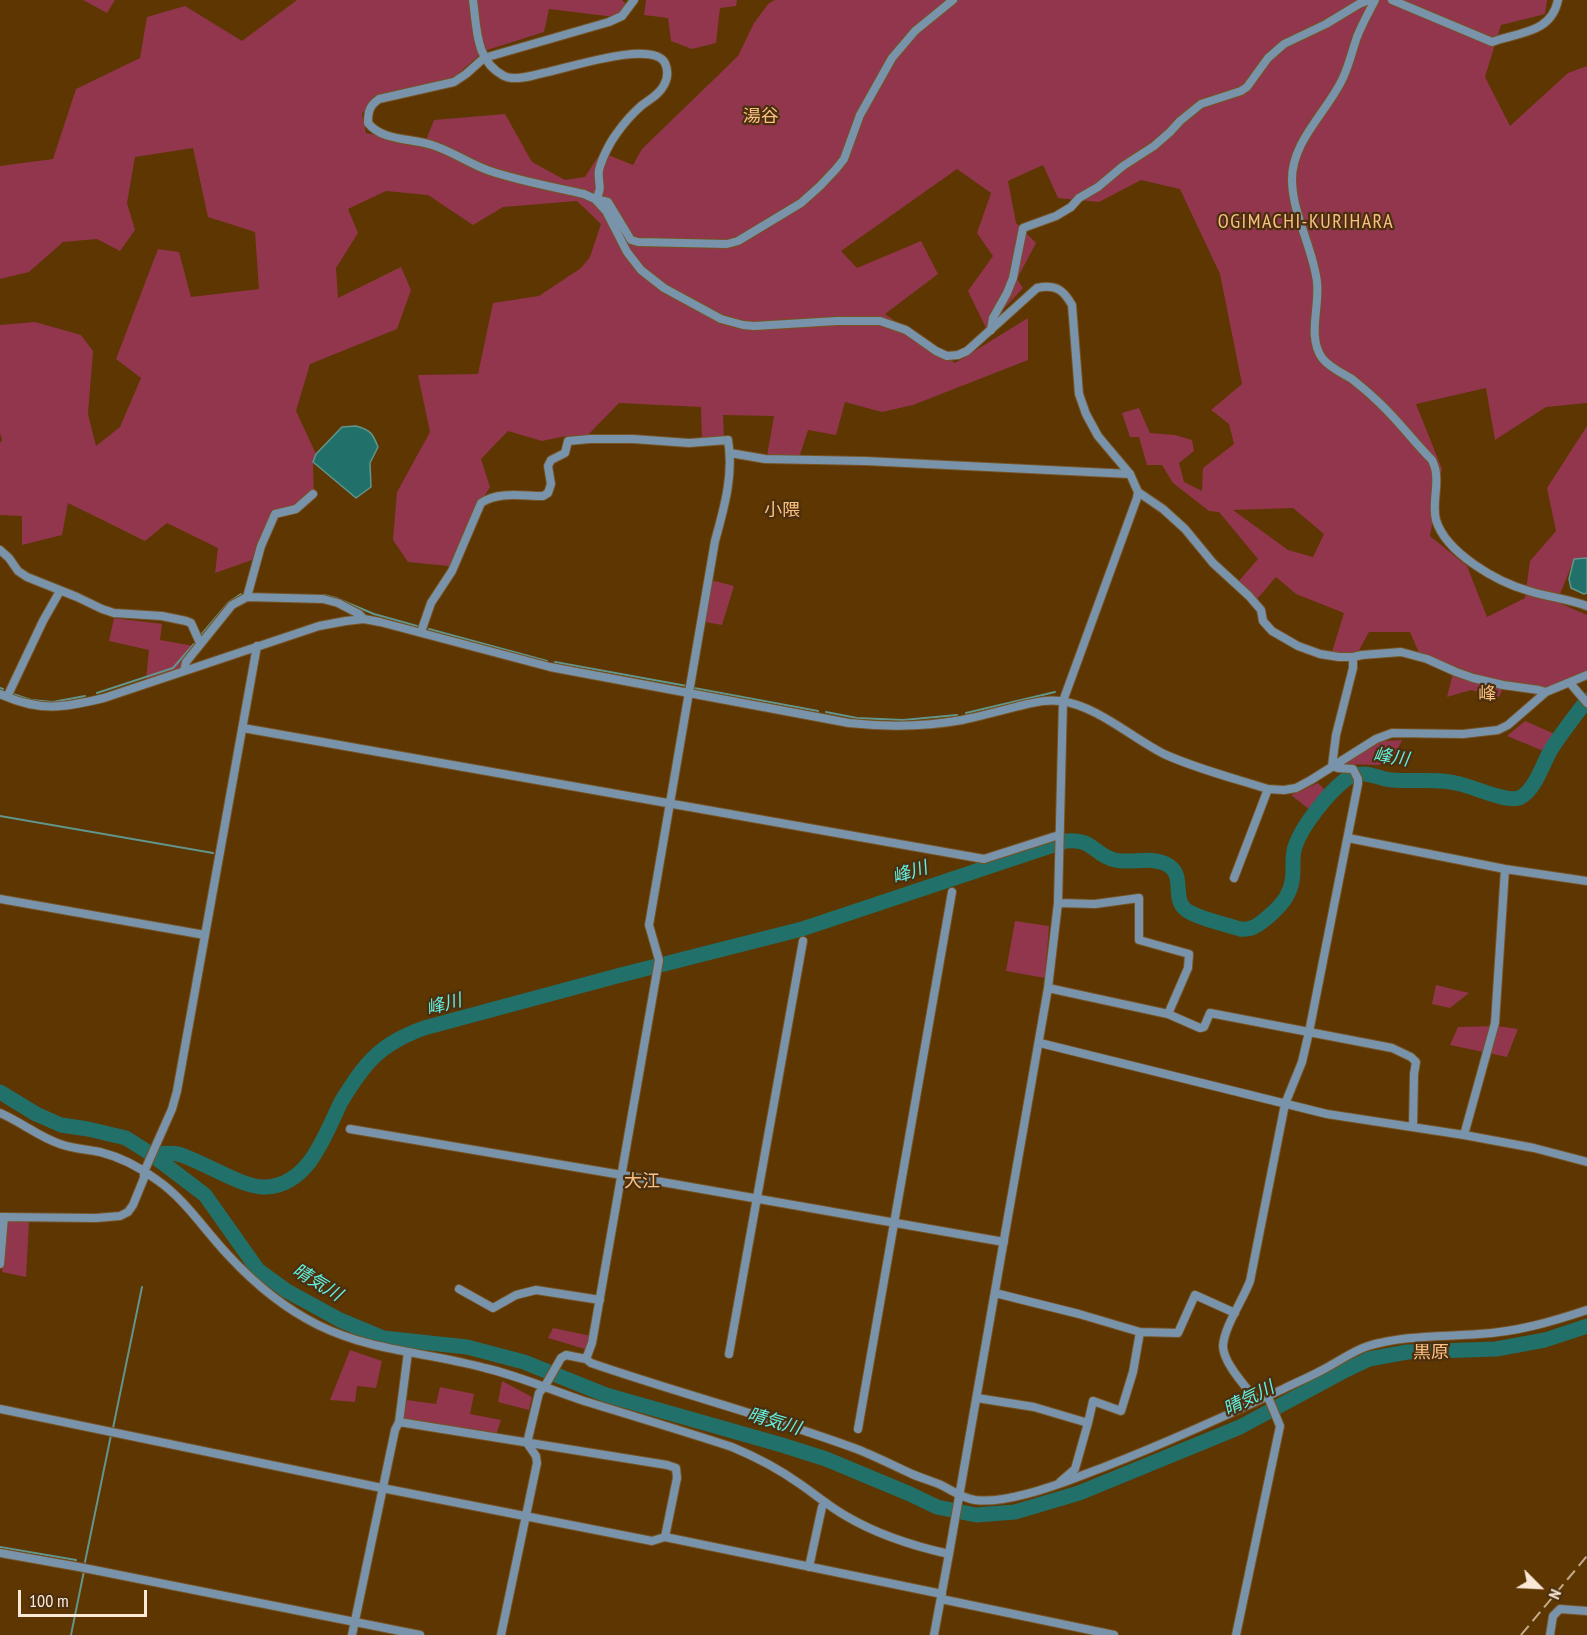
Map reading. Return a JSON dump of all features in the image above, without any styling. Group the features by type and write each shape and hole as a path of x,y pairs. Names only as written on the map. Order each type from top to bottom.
{"street":[{"path":"473,0 484,58 490,67 511,79 603,58 649,53 663,59 667,68 666,83 659,93 626,121 614,136 600,167 598,179 601,189 595,199"},
{"path":"634,0 622,16 609,22 484,58 454,82 379,99 372,103 368,111 368,123 372,129 381,134 445,149 465,161 490,171 608,202 631,240 727,244 738,241 801,203 836,169 844,159 864,107 892,58 915,31 953,0"},
{"path":"991,330 993,318 1013,278 1023,228 1056,216 1071,207 1079,198 1098,187 1123,166 1159,142 1201,104 1247,87 1268,58 1284,44 1370,0"},
{"path":"1375,0 1358,36 1343,78 1303,142 1292,170 1295,203 1317,282 1314,325 1320,355 1330,366 1353,380 1375,398 1432,460 1436,472 1434,504 1437,523 1457,550 1491,574 1515,587 1587,606"},
{"path":"1392,0 1492,42 1528,32 1544,23 1554,14 1558,0"},
{"path":"595,199 606,211 627,252 641,270 664,288 711,314 743,325 880,321 906,330 947,356 958,355 967,351 1037,288 1046,286 1060,290 1072,305 1079,394 1086,414 1098,436 1130,474 1138,492 1163,508 1185,529 1213,563 1261,610 1263,621 1272,631 1309,651 1339,657 1401,652 1415,655 1473,678 1546,692"},
{"path":"421,632 432,603 452,571 481,503 491,496 543,496 548,493 551,484 548,466 550,460 565,453 568,441 633,439 689,443 728,440 730,453 728,492 715,541 650,925 660,960 600,1300 592,1343 586,1359"},
{"path":"730,453 765,459 865,461 1130,474"},
{"path":"934,1635 1048,988 1058,903 1063,701 1138,492"},
{"path":"247,597 261,546 275,514 296,509 314,494"},
{"path":"0,550 18,571 27,577 102,609 114,613 162,615 191,623 200,643"},
{"path":"60,591 3,695 35,706 78,705 319,626 364,619 550,667 849,723 877,726 933,724 961,720 1043,701 1063,701 1078,705 1182,762 1268,789 1284,790 1296,788 1376,739 1392,733 1463,734 1498,730 1508,725 1546,692 1587,675"},
{"path":"184,671 186,662 232,605 247,597 323,599 338,603 364,619"},
{"path":"0,1264 2,1217 120,1216 128,1212 133,1205 177,1091 256,646"},
{"path":"1332,766 1336,735 1353,668 1353,657"},
{"path":"1570,683 1585,700"},
{"path":"243,728 984,859 1059,835"},
{"path":"1257,1401 1226,1357 1223,1346 1226,1332 1250,1281 1285,1104 1302,1062 1309,1032 1347,838 1358,779 1353,769 1332,766"},
{"path":"1234,878 1268,789"},
{"path":"1347,838 1505,869 1587,881"},
{"path":"1464,1135 1495,1023 1505,869"},
{"path":"858,1429 952,892"},
{"path":"0,898 205,935"},
{"path":"1058,903 1095,904 1139,898 1138,940 1189,954 1188,968 1168,1014"},
{"path":"729,1354 803,941"},
{"path":"1048,988 1168,1014 1200,1028 1204,1027 1210,1013 1392,1048 1416,1062 1413,1127"},
{"path":"1040,1043 1327,1114 1464,1135 1534,1148 1587,1162"},
{"path":"0,1113 54,1142 102,1152 146,1170 183,1202 228,1256 248,1275 272,1296 316,1324 381,1348 461,1361 546,1384 581,1400 702,1437 755,1456 854,1520 894,1539 949,1554"},
{"path":"350,1129 1004,1242"},
{"path":"459,1289 493,1308 516,1295 536,1290 600,1300"},
{"path":"995,1293 1140,1332 1178,1333 1195,1295 1235,1313"},
{"path":"501,1635 537,1463 536,1456 527,1443 539,1393 561,1358 566,1355 586,1359 591,1363 655,1385 751,1413 856,1449 960,1496 977,1500 1014,1496 1058,1484 1139,1454 1257,1401 1268,1399 1364,1347 1418,1336 1478,1335 1513,1331 1587,1310"},
{"path":"1058,1484 1075,1469 1093,1401 1121,1411 1133,1372 1140,1332"},
{"path":"352,1635 382,1488 395,1430 399,1422 408,1352"},
{"path":"977,1398 1034,1407 1088,1423"},
{"path":"1236,1635 1280,1426 1268,1399"},
{"path":"0,1409 652,1541 665,1537 1114,1635"},
{"path":"399,1422 676,1468 677,1478 665,1537"},
{"path":"809,1567 825,1502"},
{"path":"0,1553 420,1635"},
{"path":"1550,1635 1553,1616 1560,1609 1587,1611"}],"shaded area":[{"path":"83,0 115,0 107,13"},
{"path":"297,0 622,0 626,4 615,17 549,9 544,32 484,51 454,77 373,97 362,114 366,133 424,145 434,120 505,114 532,162 565,180 585,177 601,152 633,165 642,149 738,56 754,23 769,3 775,0 1547,0 1545,14 1501,25 1485,77 1510,126 1568,73 1587,66 1587,403 1546,407 1495,440 1486,388 1416,404 1442,469 1430,536 1467,566 1487,617 1525,598 1530,561 1556,531 1547,488 1587,426 1587,558 1574,559 1557,602 1587,615 1587,673 1544,688 1506,682 1499,697 1471,690 1447,697 1454,669 1419,653 1410,632 1369,632 1358,652 1332,652 1344,613 1296,594 1276,577 1257,599 1238,582 1258,559 1219,512 1209,511 1173,483 1162,465 1147,465 1139,437 1130,437 1122,413 1139,408 1150,433 1175,435 1192,440 1194,451 1179,463 1184,482 1202,491 1203,468 1234,444 1229,424 1211,410 1242,384 1220,274 1180,189 1141,180 1099,202 1058,198 1043,165 1008,181 1016,223 1036,243 1017,279 1023,288 986,328 968,291 993,256 977,233 991,193 957,169 841,251 857,268 921,241 938,274 885,314 955,363 1028,318 1028,360 913,405 882,412 845,402 836,435 808,430 799,458 767,456 774,416 723,415 724,436 702,440 701,407 619,403 587,436 566,436 542,441 508,431 481,459 490,487 470,519 449,566 408,562 393,540 397,492 430,432 418,375 478,374 493,303 539,296 581,268 590,257 601,224 577,201 503,207 473,225 428,195 386,191 348,209 358,233 336,268 338,298 401,267 411,290 397,329 310,364 296,411 316,454 313,462 314,497 270,516 252,560 215,573 218,548 167,523 145,541 68,503 62,535 22,545 22,516 0,515 0,443 2,440 0,433 0,325 35,322 81,335 93,351 88,414 96,446 120,427 141,378 116,359 158,249 179,252 191,297 259,289 255,232 208,217 193,148 135,157 127,203 135,230 120,251 97,239 63,242 29,272 0,279 0,166 53,159 76,89 140,58 147,17 185,6 242,41","holes":["1293,508 1324,534 1313,557 1288,550 1233,510"]},
{"path":"646,0 737,0 736,6 720,8 716,43 692,49 671,41 668,18 644,15"},
{"path":"707,579 734,586 722,625 700,621"},
{"path":"114,618 162,624 160,640 199,647 187,667 146,679 149,650 109,641"},
{"path":"1525,721 1557,735 1546,752 1507,736"},
{"path":"1402,740 1393,759 1379,765 1344,764 1382,741"},
{"path":"1318,783 1328,793 1310,810 1291,795"},
{"path":"1015,921 1049,926 1045,978 1006,971"},
{"path":"1436,985 1469,993 1450,1008 1432,1004"},
{"path":"1497,1026 1518,1029 1507,1057 1450,1045 1458,1027"},
{"path":"8,1219 29,1222 26,1277 2,1272"},
{"path":"553,1328 591,1336 585,1349 548,1338"},
{"path":"350,1350 382,1361 376,1388 357,1386 355,1402 330,1400"},
{"path":"502,1381 532,1397 529,1410 498,1402"},
{"path":"440,1387 474,1394 470,1414 501,1420 494,1441 402,1427 407,1400 436,1404"}],"water":[{"path":"356,426 371,433 378,447 370,463 371,487 356,498 313,462 316,454 342,427"},
{"path":"1587,558 1587,593 1584,594 1571,588 1569,579 1574,559"}],"waterway":[{"path":"201,635 229,602 241,594"},
{"path":"302,595 324,595 336,598 374,614 417,626"},
{"path":"429,629 547,661"},
{"path":"97,693 173,668 194,644"},
{"path":"555,662 687,686"},
{"path":"694,688 818,711"},
{"path":"966,713 1055,692"},
{"path":"13,694 31,700 53,702 85,696"},
{"name":"峰川","path":"151,1154 178,1154 246,1184 267,1187 282,1184 294,1177 314,1155 341,1102 369,1063 385,1048 410,1034 424,1028 617,976 802,929 1066,841 1088,844 1102,855 1115,860 1154,861 1166,864 1176,873 1179,897 1188,911 1202,918 1240,929 1252,928 1268,917 1286,897 1293,878 1293,858 1299,836 1324,801 1347,779 1355,775 1366,774 1388,780 1443,781 1500,797 1516,799 1531,788 1552,748 1587,700"},
{"path":"826,712 857,718 903,720 957,715"},
{"path":"0,816 213,853"},
{"name":"晴気川","path":"0,1092 36,1114 61,1125 126,1138 151,1154 205,1195 258,1270 287,1291 340,1320 383,1338 467,1347 524,1362 606,1395 826,1459 937,1507 976,1515 1015,1512 1079,1493 1240,1427 1369,1359 1407,1352 1496,1349 1545,1340 1587,1326"},
{"path":"113,1428 142,1287"},
{"path":"85,1562 111,1435"},
{"path":"0,1547 76,1560"},
{"path":"71,1635 84,1571"}],"railway":[{"path":"1521,1635 1587,1556"}],"district":[{"name":"湯谷","path":"761,117"},
{"name":"OGIMACHI-KURIHARA","path":"1306,222"},
{"name":"小隈","path":"782,511"},
{"name":"峰","path":"1487,695"},
{"name":"大江","path":"642,1182"},
{"name":"黒原","path":"1431,1353"}]}
